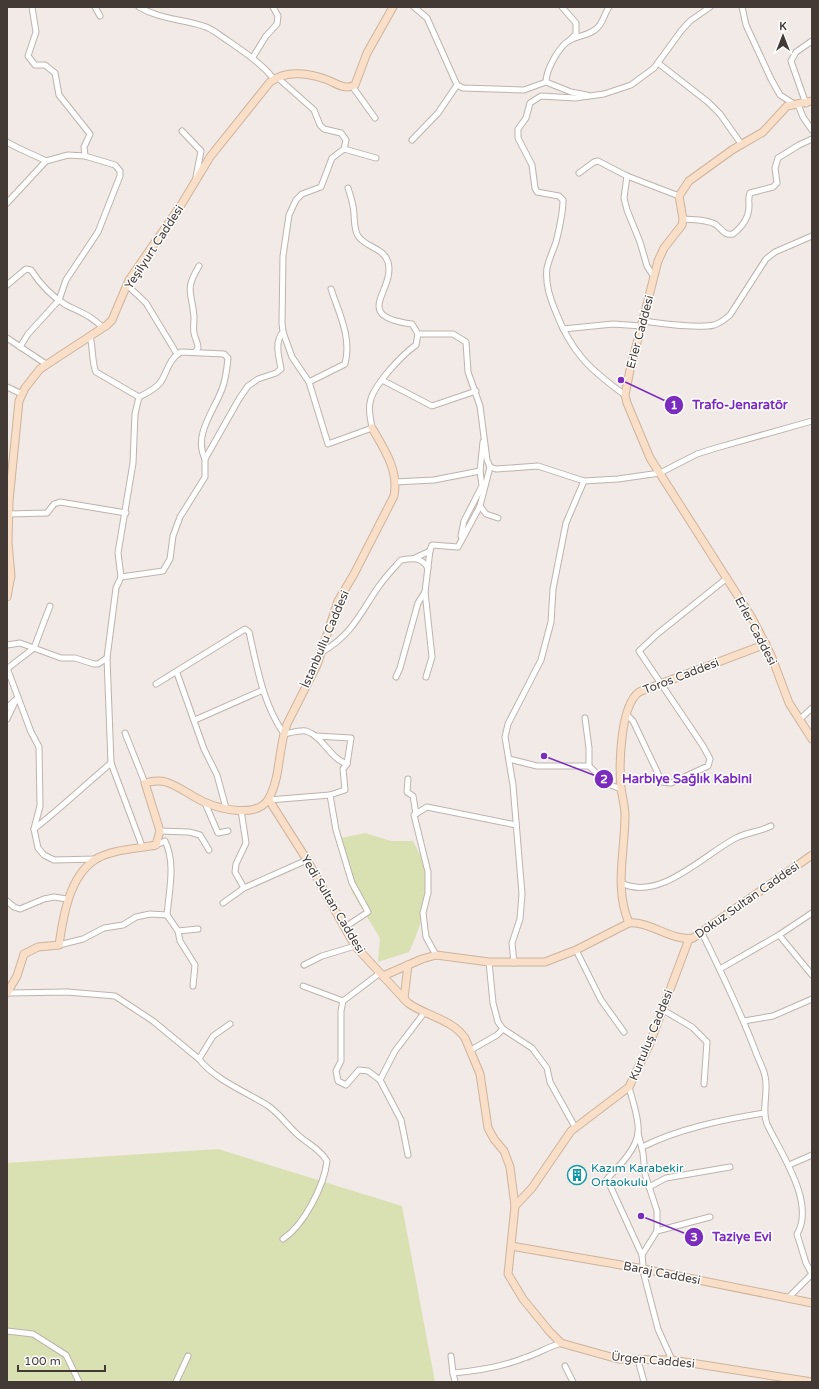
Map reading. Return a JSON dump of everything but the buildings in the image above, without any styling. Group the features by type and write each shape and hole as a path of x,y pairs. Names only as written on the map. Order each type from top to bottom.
{"street":[{"path":"32,7 36,32 28,56 36,65 45,65 55,73 59,95 90,134 84,147 85,156"},
{"path":"95,7 100,16"},
{"path":"139,7 149,13 206,26 253,57 314,110 320,125 324,129 341,133 344,136 346,145 344,149 332,158 320,187 302,194 292,207 286,228 282,256 283,332 292,357 309,382 328,444 372,428 369,404 372,395 382,380 407,351 416,345 418,334 412,324 395,322 387,319 383,315 380,301 387,277 388,261 384,255 361,241 357,235 353,204 348,188"},
{"path":"253,57 266,36 277,24 278,16 273,7"},
{"path":"276,78 295,74 325,79 341,86 352,86 357,82 367,53 393,7"},
{"path":"414,7 427,18 457,85 463,88 508,91 531,89 546,82 570,92 589,95"},
{"path":"546,82 546,76 550,64 576,34 576,23 562,7"},
{"path":"570,40 585,36 598,28 609,7"},
{"path":"625,395 597,375 568,342 549,294 546,282 548,260 556,242 563,200 559,196 540,194 535,188 532,165 518,138 518,129 526,118 530,103 535,99 549,96 576,98 604,94 631,85 649,73 686,26 710,7"},
{"path":"742,7 746,25 771,80 780,95 796,105 812,130"},
{"path":"812,41 796,52 791,61 809,102 787,106 763,132 694,177 684,187 679,196 683,220 706,221 715,224 725,234 733,234 740,229 747,217 749,211 748,197 750,193 773,187 777,183 775,168 778,158 798,145 812,139"},
{"path":"658,63 708,102 720,114 742,145"},
{"name":"Yeşilyurt Caddesi","path":"7,597 10,585 8,543 9,514 16,421 22,394 32,378 46,364 108,325 116,315 127,285 220,144 276,78"},
{"path":"412,140 438,113 457,85"},
{"path":"352,86 375,118"},
{"path":"182,131 201,151 196,180"},
{"path":"7,142 22,151 46,161"},
{"path":"344,149 376,158"},
{"path":"7,203 46,161 68,155 85,156 115,165 120,171 120,176 98,232 66,280 59,300 28,334 20,347"},
{"path":"579,173 594,162 598,161 627,176 679,196"},
{"path":"627,176 624,198 627,210 640,242 647,266 654,277"},
{"name":"Erler Caddesi","path":"683,220 678,232 662,253 654,277 625,395 629,409 646,448 660,473 727,578 766,644 789,703 812,739"},
{"path":"563,329 614,324 642,323 714,325 723,322 730,315 766,259 775,252 812,236"},
{"path":"195,352 198,348 198,344 194,333 194,317 189,286 191,279 199,266"},
{"path":"7,285 26,269 28,269 48,292 59,300 88,315 103,328"},
{"path":"127,285 146,303 177,354"},
{"path":"309,382 345,364 349,351 347,335 331,289"},
{"path":"205,459 248,386 258,379 276,374 281,369 278,346 279,337 283,332"},
{"path":"418,334 453,334 466,342 468,372 476,391 484,433 487,460 490,467 480,506 458,547 432,545 430,551 425,592 432,656 426,676"},
{"path":"90,336 93,347 94,368 96,372 139,397"},
{"path":"7,338 46,364"},
{"path":"121,577 163,571 170,559 173,536 180,517 205,477 205,459 201,451 202,432 222,388 228,358 224,354 181,352 177,354 160,383 153,390 139,397"},
{"path":"382,380 432,406 476,391"},
{"path":"7,387 22,394"},
{"path":"139,397 135,414 133,462 126,513 118,553 121,577 116,588 107,658 111,763 142,846"},
{"path":"490,467 496,469 538,466 584,481 618,479 660,473 697,454 812,421"},
{"name":"İstanbullu Caddesi","path":"268,800 276,775 284,734 322,652 338,601 394,496 395,482 390,462 372,428"},
{"path":"461,541 464,521 482,486 480,471 484,433"},
{"path":"395,482 434,480 480,471"},
{"path":"514,963 512,943 520,919 522,894 509,759 505,737 508,724 541,660 551,622 553,589 566,523 584,481"},
{"path":"9,514 47,513 54,504 60,502 126,513"},
{"path":"480,506 486,514 498,518"},
{"path":"322,652 334,646 357,622 380,585 402,560 415,558 430,551"},
{"path":"7,558 9,567"},
{"path":"415,558 423,561 428,568"},
{"path":"627,715 633,721 662,782 671,783 708,766 710,759 703,746 639,651 727,578"},
{"path":"396,676 400,668 418,603 425,592"},
{"path":"50,606 34,648 7,668 31,732 39,747 40,806 34,830 38,848 44,856 54,860 96,859 142,846 156,845 165,841 170,850 171,870 167,915 178,931 180,941 195,965 194,986"},
{"path":"145,782 166,782 205,802 226,808 242,810 261,807 268,800 330,795 344,790 343,769 347,764 351,738 316,736 305,731 284,734 272,717 263,690 249,632 245,629 156,684"},
{"path":"7,645 20,643 61,658 75,658 94,664 98,664 107,658"},
{"name":"Toros Caddesi","path":"629,923 622,902 621,883 625,815 621,789 620,758 630,702 639,692 662,685 766,644"},
{"path":"177,672 204,749 217,775 226,808"},
{"path":"7,719 17,698 15,689"},
{"path":"195,720 263,690"},
{"path":"7,708 17,698"},
{"path":"799,720 812,708"},
{"path":"584,718 589,748 589,766"},
{"path":"125,733 145,782 160,831 156,845"},
{"path":"316,736 340,762 347,764"},
{"path":"509,759 537,766 589,766 608,784 621,789"},
{"path":"34,830 64,806 86,784 111,763"},
{"path":"408,779 407,792 413,796 428,872 428,893 423,913 426,937 436,956"},
{"path":"330,795 336,830 352,883 368,912 345,927"},
{"name":"Yedi Sultan Caddesi","path":"268,800 307,860 355,946 404,999 424,1013 438,1017 457,1030 462,1034 471,1050 482,1084 488,1128 508,1158 515,1206 511,1246"},
{"path":"205,802 218,833 228,831"},
{"path":"416,814 427,807 516,825"},
{"path":"242,810 246,844 236,864 236,872 244,888"},
{"path":"621,883 630,887 640,888 658,885 691,867 736,838 753,831 759,832 771,826"},
{"path":"160,831 189,832 200,835 209,850"},
{"name":"Dokuz Sultan Caddesi","path":"629,923 638,923 689,939 702,933 812,855"},
{"path":"59,945 67,899 83,872 96,859"},
{"path":"223,903 244,888 307,860"},
{"path":"7,901 14,907 20,909 44,899 54,897 67,899"},
{"path":"720,969 779,935 812,913"},
{"path":"7,993 18,976 24,954 38,947 59,945 83,939 104,928 123,925 136,918 150,914 167,915"},
{"path":"408,1155 401,1120 380,1080 368,1071 358,1070 346,1085 338,1080 336,1071 341,1061 340,1011 343,1002 382,974 436,956 489,962 545,962 576,950 629,923"},
{"path":"178,931 198,930"},
{"path":"702,933 744,1021 765,1076 767,1102 764,1112 767,1124 789,1165 802,1207 803,1222 797,1234 806,1263 812,1274 788,1298"},
{"path":"779,935 812,975"},
{"name":"Kurtuluş Caddesi","path":"515,1206 532,1188 562,1143 575,1127 629,1087 650,1043 689,939"},
{"path":"304,965 322,956 355,946"},
{"path":"576,950 601,1000 624,1032"},
{"path":"489,962 493,1003 498,1022 503,1030 532,1048 547,1068 550,1082 575,1127"},
{"path":"404,999 408,965"},
{"path":"303,986 343,1002"},
{"path":"7,993 67,992 115,996 153,1021 203,1064 234,1086 268,1106 298,1135 314,1145 327,1161 322,1182 314,1199 291,1234 283,1239"},
{"path":"744,1021 773,1016 812,999"},
{"path":"663,1010 692,1027 707,1042 704,1084"},
{"path":"380,1080 395,1051 424,1013"},
{"path":"199,1059 213,1036 230,1024"},
{"path":"471,1050 503,1030"},
{"path":"629,1087 649,1187 654,1198 657,1211 657,1231 642,1255"},
{"path":"642,1147 680,1131 727,1118 764,1112"},
{"path":"638,1132 634,1144 621,1164 607,1179 642,1255 658,1329 672,1360"},
{"path":"789,1165 812,1155"},
{"path":"649,1187 666,1178 730,1167"},
{"path":"657,1231 710,1217"},
{"name":"Baraj Caddesi","path":"511,1246 644,1269 812,1302"},
{"name":"Ürgen Caddesi","path":"511,1246 508,1267 511,1280 523,1299 545,1327 562,1342 611,1358 672,1360 812,1382"},
{"path":"7,1331 33,1334 66,1355 79,1382"},
{"path":"453,1373 485,1369 524,1358 562,1342"},
{"path":"176,1382 188,1356"},
{"path":"451,1356 455,1382"},
{"path":"638,1360 644,1382"},
{"path":"565,1366 573,1382"}],"green space":[{"path":"365,833 391,841 413,841 422,859 425,870 426,891 423,912 417,933 409,952 378,962 380,938 352,892 336,839"},
{"path":"218,1149 402,1206 435,1382 7,1382 7,1163"}],"place":[{"name":"Trafo-Jenaratör","path":"621,380"},
{"name":"Harbiye Sağlık Kabini","path":"544,756"},
{"name":"Kazım Karabekir Ortaokulu","path":"577,1175"},
{"name":"Taziye Evi","path":"641,1216"}]}
